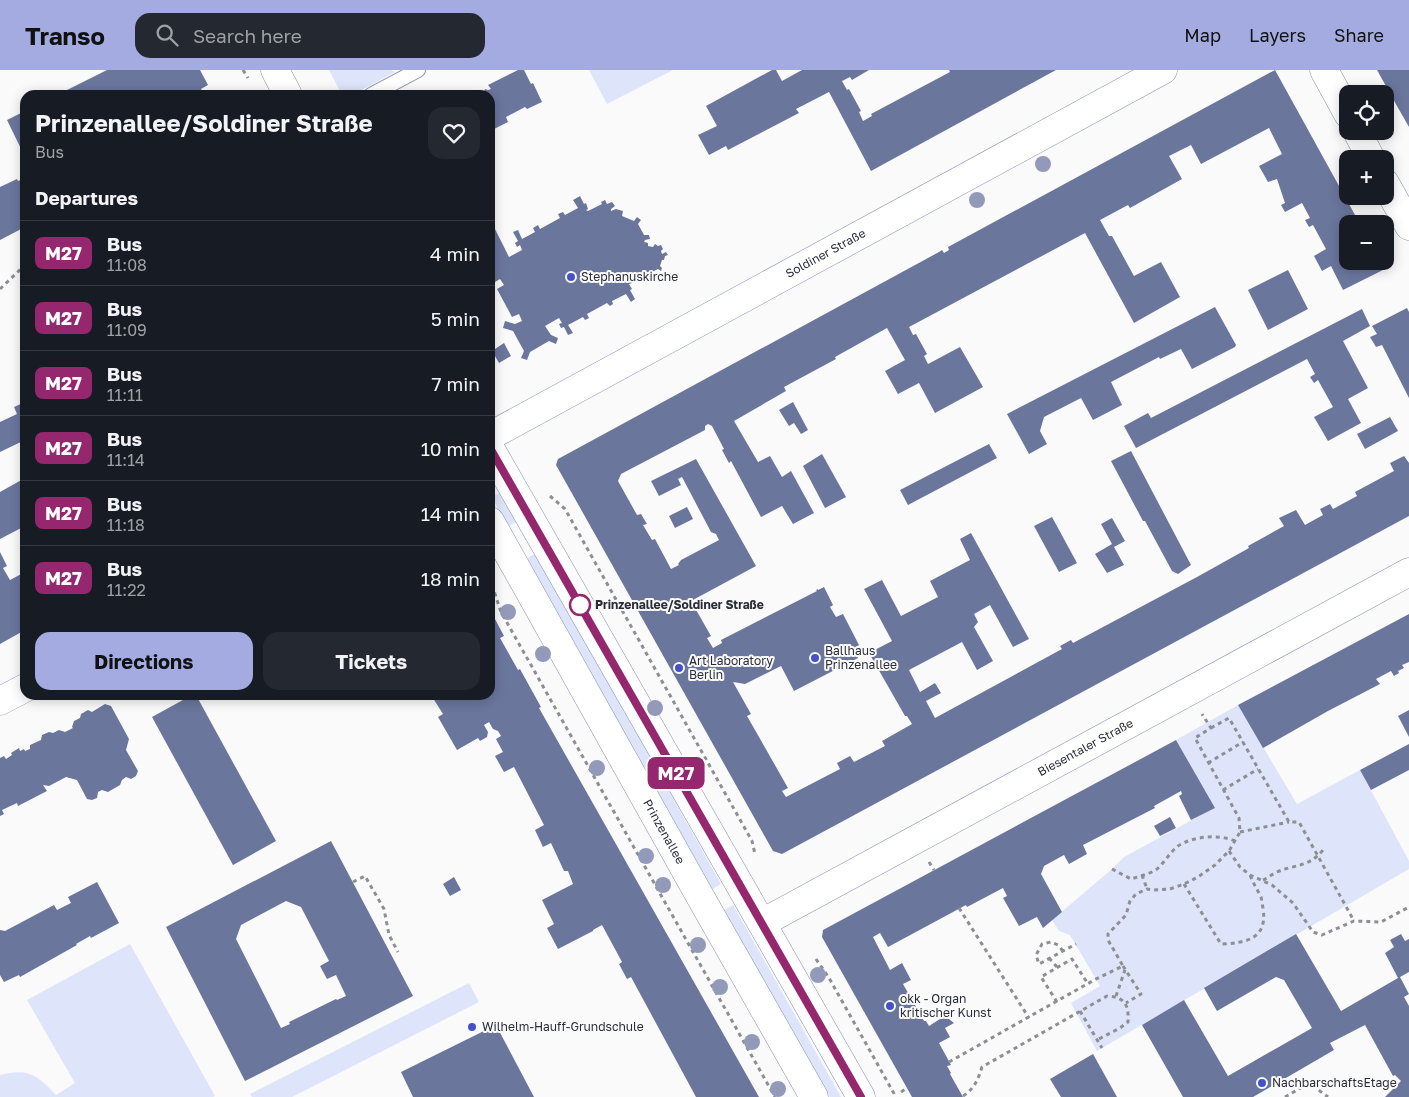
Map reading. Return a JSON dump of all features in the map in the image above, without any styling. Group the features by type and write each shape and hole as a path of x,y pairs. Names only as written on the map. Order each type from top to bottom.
{"street":[{"path":"276,70 286,90"},
{"name":"Soldiner Straße","path":"495,433 1163,70"},
{"path":"1324,70 1339,98"},
{"path":"1394,199 1409,226"},
{"path":"495,457 861,1097"},
{"name":"Prinzenallee","path":"533,522 496,530 814,1097"},
{"name":"Biesentaler Straße","path":"762,923 1409,572"},
{"path":"0,701 20,691"}],"lane":[{"path":"380,90 418,70"}],"path":[{"path":"0,289 20,270"},
{"path":"545,492 565,509 752,841 756,860"},
{"path":"495,593 501,612 775,1097"},
{"path":"1202,712 1211,728"},
{"path":"1126,1003 1141,994 1108,940 1108,934 1126,915 1130,902 1136,894 1146,889 1170,889 1198,877 1215,865 1228,851 1240,832 1239,818 1194,738 1229,718 1289,822"},
{"path":"1208,763 1243,742"},
{"path":"1223,790 1258,769"},
{"path":"1240,832 1289,822 1299,822 1354,921"},
{"path":"1112,869 1132,879 1158,868 1178,846 1192,839 1227,838 1235,841"},
{"path":"1263,880 1278,872 1302,865 1318,856 1323,850"},
{"path":"1228,851 1240,867 1250,875 1272,884 1292,903 1313,932 1322,935 1354,921 1381,922 1409,907"},
{"path":"929,862 934,870"},
{"path":"1142,875 1146,889"},
{"path":"1184,884 1221,944 1242,942 1254,937 1263,928 1264,916 1261,898 1250,875"},
{"path":"353,882 365,876 384,909 389,935 398,952"},
{"path":"959,908 1028,1018"},
{"path":"1063,951 1058,945 1051,942 1042,944 1036,955 1039,964 1076,944"},
{"path":"815,958 896,1097"},
{"path":"1050,958 1057,968"},
{"path":"1056,1002 1041,977 1072,959 1088,984"},
{"path":"949,1062 1096,979 1124,968"},
{"path":"1116,996 1124,968"},
{"path":"963,1096 970,1092 978,1081 982,1067 1107,996 1116,996 1126,1003 1129,1011 1128,1022 1097,1040"},
{"path":"1080,1011 1102,1048"},
{"path":"1285,1097 1309,1083 1328,1097"},
{"path":"900,1092 907,1088"}],"shaded area":[{"path":"329,70 391,70 395,72 361,90 339,90"},
{"path":"589,70 673,70 607,104"},
{"path":"501,492 517,521 508,527 495,503 495,495"},
{"path":"536,553 721,884 711,890 526,559"},
{"path":"1238,705 1297,804 1360,770 1409,861 1409,869 1097,1051 1071,1003 1100,986 1070,935 1059,931 1052,920 1124,857 1214,808 1176,740"},
{"path":"733,905 841,1097 830,1097 724,910"},
{"path":"130,944 215,1096 0,1097 0,1075 10,1073 18,1072 32,1075 43,1082 56,1095 75,1083 27,1000"},
{"path":"469,983 479,1002 292,1097 252,1097 250,1094"}],"building":[{"path":"107,70 200,70 208,85 202,90 67,90"},
{"path":"518,70 524,70 542,102 527,109 525,107 506,117 508,122 495,128 495,90 488,90 491,89 488,85"},
{"path":"772,70 776,70 782,81 802,70 869,70 852,80 850,77 842,81 847,90 849,89 861,111 859,112 863,121 872,116 871,114 950,72 949,70 1056,70 871,171 829,92 796,109 799,113 728,150 726,146 709,155 698,135 717,126 706,106"},
{"path":"1275,70 1339,186 1339,205 1350,205 1355,215 1339,215 1339,270 1383,270 1343,290 1331,266 1322,271 1314,256 1326,249 1313,225 1309,227 1305,220 1310,218 1302,203 1285,212 1281,205 1285,203 1277,179 1268,182 1259,166 1282,154 1269,128 1201,164 1191,145 1169,156 1182,179 1130,208 1128,205 1100,220 1109,236 1112,236 1134,276 1161,262 1180,297 1134,323 1085,233 909,327 913,335 916,334 927,354 924,356 928,364 960,347 983,387 935,413 919,383 898,394 885,371 905,360 887,328 835,357 836,359 784,387 786,391 734,421 758,462 770,456 782,477 791,471 814,513 793,524 782,506 761,517 731,461 729,463 722,450 724,449 712,426 708,424 705,426 705,430 621,474 618,481 637,515 641,514 647,524 643,525 652,540 655,539 671,569 679,565 681,560 719,540 716,534 711,532 682,477 678,479 681,485 659,496 651,481 696,459 756,566 691,601 711,636 707,638 713,648 722,643 721,640 824,587 833,605 830,607 836,617 843,614 859,645 853,649 858,658 794,691 781,666 745,684 733,682 751,714 747,716 788,788 782,791 786,797 840,769 837,763 850,756 854,762 885,746 882,741 912,724 907,716 905,716 869,653 892,641 864,589 882,580 901,616 938,597 930,581 970,560 960,539 971,533 1029,639 1013,647 990,605 974,614 978,622 974,627 993,661 977,670 962,642 909,670 920,692 935,683 941,693 926,701 935,718 1062,649 1060,646 1071,640 1073,643 1249,548 1248,546 1284,526 1279,518 1296,510 1305,525 1323,515 1320,509 1330,504 1333,509 1357,496 1355,492 1394,471 1390,463 1404,456 1409,463 1409,516 782,854 773,851 556,465 558,459 942,250 944,253 949,250 948,247"},
{"path":"1377,70 1409,70 1409,127 1394,101 1394,85 1385,85"},
{"path":"20,114 20,147 7,120"},
{"path":"17,179 18,181 20,180 20,230 0,240 0,187"},
{"name":"Stephanuskirche","path":"580,196 584,204 586,203 588,209 586,210 588,211 602,204 601,202 605,200 607,204 612,202 615,206 611,211 616,209 623,211 622,216 634,221 637,217 641,220 638,224 644,235 649,235 650,239 644,242 648,243 648,246 653,247 655,244 661,245 663,249 661,251 662,254 666,252 668,255 662,260 661,271 658,269 649,275 645,272 629,284 635,299 631,302 626,294 612,301 613,304 610,306 607,303 587,314 589,318 585,320 583,317 568,325 573,333 568,335 564,327 561,328 559,324 562,323 559,318 545,326 551,335 558,338 556,344 549,341 530,352 527,360 521,358 524,351 513,331 503,328 505,321 515,324 522,321 519,314 512,317 497,289 504,285 500,279 495,282 495,229 509,257 522,250 520,245 517,247 515,243 518,241 513,232 518,230 522,239 535,232 533,228 538,225 540,229 560,218 558,214 563,212 565,215 578,208 573,200"},
{"path":"1288,270 1308,309 1268,330 1248,290"},
{"path":"1215,307 1236,345 1235,347 1192,369 1181,349 1160,359 1159,357 1111,382 1122,405 1093,420 1081,398 1044,417 1040,431 1047,444 1029,454 1007,414"},
{"path":"1407,308 1409,312 1409,398 1382,345 1376,347 1370,337 1377,334 1372,326"},
{"path":"1362,309 1370,326 1343,341 1368,388 1348,399 1361,423 1328,441 1314,417 1333,407 1318,380 1314,383 1310,377 1315,374 1307,359 1136,448 1124,426 1148,413 1151,418"},
{"path":"504,343 511,356 499,363 495,356 495,349"},
{"path":"793,402 808,430 801,434 794,423 789,426 779,410"},
{"path":"20,404 20,442 0,452 0,422 17,414 14,407"},
{"path":"1390,417 1398,431 1365,449 1357,434"},
{"path":"989,444 997,458 908,505 900,490"},
{"path":"1131,451 1191,565 1178,574 1172,571 1111,461"},
{"path":"822,454 846,497 825,508 803,466"},
{"path":"20,481 20,529 0,539 0,492"},
{"path":"687,507 693,519 675,528 669,516"},
{"path":"1052,517 1077,563 1059,572 1034,526"},
{"path":"1112,518 1125,541 1114,547 1124,565 1107,573 1095,554 1112,544 1101,524"},
{"path":"0,552 7,566 3,568 10,580 20,575 20,633 0,644"},
{"path":"1409,614 1409,662 1402,665 1404,668 1398,671 1399,673 1394,676 1391,671 1376,679 1380,684 1263,748 1238,705"},
{"path":"495,619 504,636 500,638 518,670 520,669 541,707 539,708 759,1097 696,1097 631,977 627,979 619,964 622,962 602,925 558,949 547,928 554,924 542,900 573,884 568,871 564,871 551,843 543,847 535,830 544,825 514,767 504,772 495,756 503,752 496,739 501,736 498,731 493,729 489,722 484,725 488,732 487,737 480,741 478,738 457,750 438,717 443,714 434,700 495,700"},
{"path":"183,700 199,700 276,841 233,865 152,717"},
{"path":"105,704 111,706 129,739 126,750 138,771 136,776 131,779 126,777 120,785 108,792 102,790 98,792 97,798 92,800 87,799 77,780 66,777 49,786 43,785 47,791 18,806 17,803 2,810 4,814 0,816 0,758 4,756 6,759 19,748 20,751 30,749 30,745 41,740 42,735 49,732 53,733 59,730 65,732 73,728 74,721 80,718 81,714 88,710 92,712"},
{"path":"1409,710 1409,737 1398,716"},
{"path":"1176,740 1215,808 1191,820 1179,796 1182,794 1181,791 1154,806 1155,808 1083,845 1087,854 1069,864 1064,855 1044,866 1041,874 1062,912 1043,928 1037,917 1019,926 1003,898 1007,896 1003,888 967,907 966,905 888,947 880,933 873,937 890,970 902,963 911,980 903,984 924,1021 929,1026 945,1018 954,1023 945,1028 950,1037 939,1043 951,1065 947,1066 950,1074 963,1097 912,1097 822,937 823,930"},
{"path":"1409,744 1409,770 1371,790 1360,770"},
{"path":"1170,817 1176,828 1160,836 1154,826"},
{"path":"331,841 413,996 245,1081 166,927","holes":["286,901 301,907 329,961 320,966 327,979 336,975 346,996 289,1022 290,1024 281,1028 236,939 241,925"]},
{"path":"454,877 461,890 450,896 443,884"},
{"path":"97,882 119,923 91,938 90,936 20,977 19,975 4,982 0,975 0,930 5,931 54,905 57,910 71,903 68,897"},
{"path":"1296,934 1341,1011 1398,978 1385,953 1394,947 1390,940 1401,934 1405,941 1409,939 1409,972 1400,977 1409,994 1404,997 1409,1006 1409,1097 1385,1097 1401,1081 1395,1075 1393,1076 1365,1025 1330,1043 1334,1050 1253,1097 1183,1097 1142,1025 1184,1000 1228,1076 1312,1028 1284,980 1276,977 1217,1011 1204,988"},
{"path":"496,1025 534,1097 413,1097 401,1072"},
{"path":"1093,1054 1117,1097 1061,1097 1050,1079"}],"bus line":[{"name":"M27","path":"495,457 861,1097"}],"place":[{"name":"Stephanuskirche","path":"571,277"},
{"name":"Prinzenallee/Soldiner Straße","path":"580,605"},
{"name":"Ballhaus Prinzenallee","path":"815,658"},
{"name":"Art Laboratory Berlin","path":"679,668"},
{"name":"okk - Organ kritischer Kunst","path":"890,1006"},
{"name":"Wilhelm-Hauff-Grundschule","path":"472,1027"},
{"name":"NachbarschaftsEtage","path":"1262,1083"}]}
